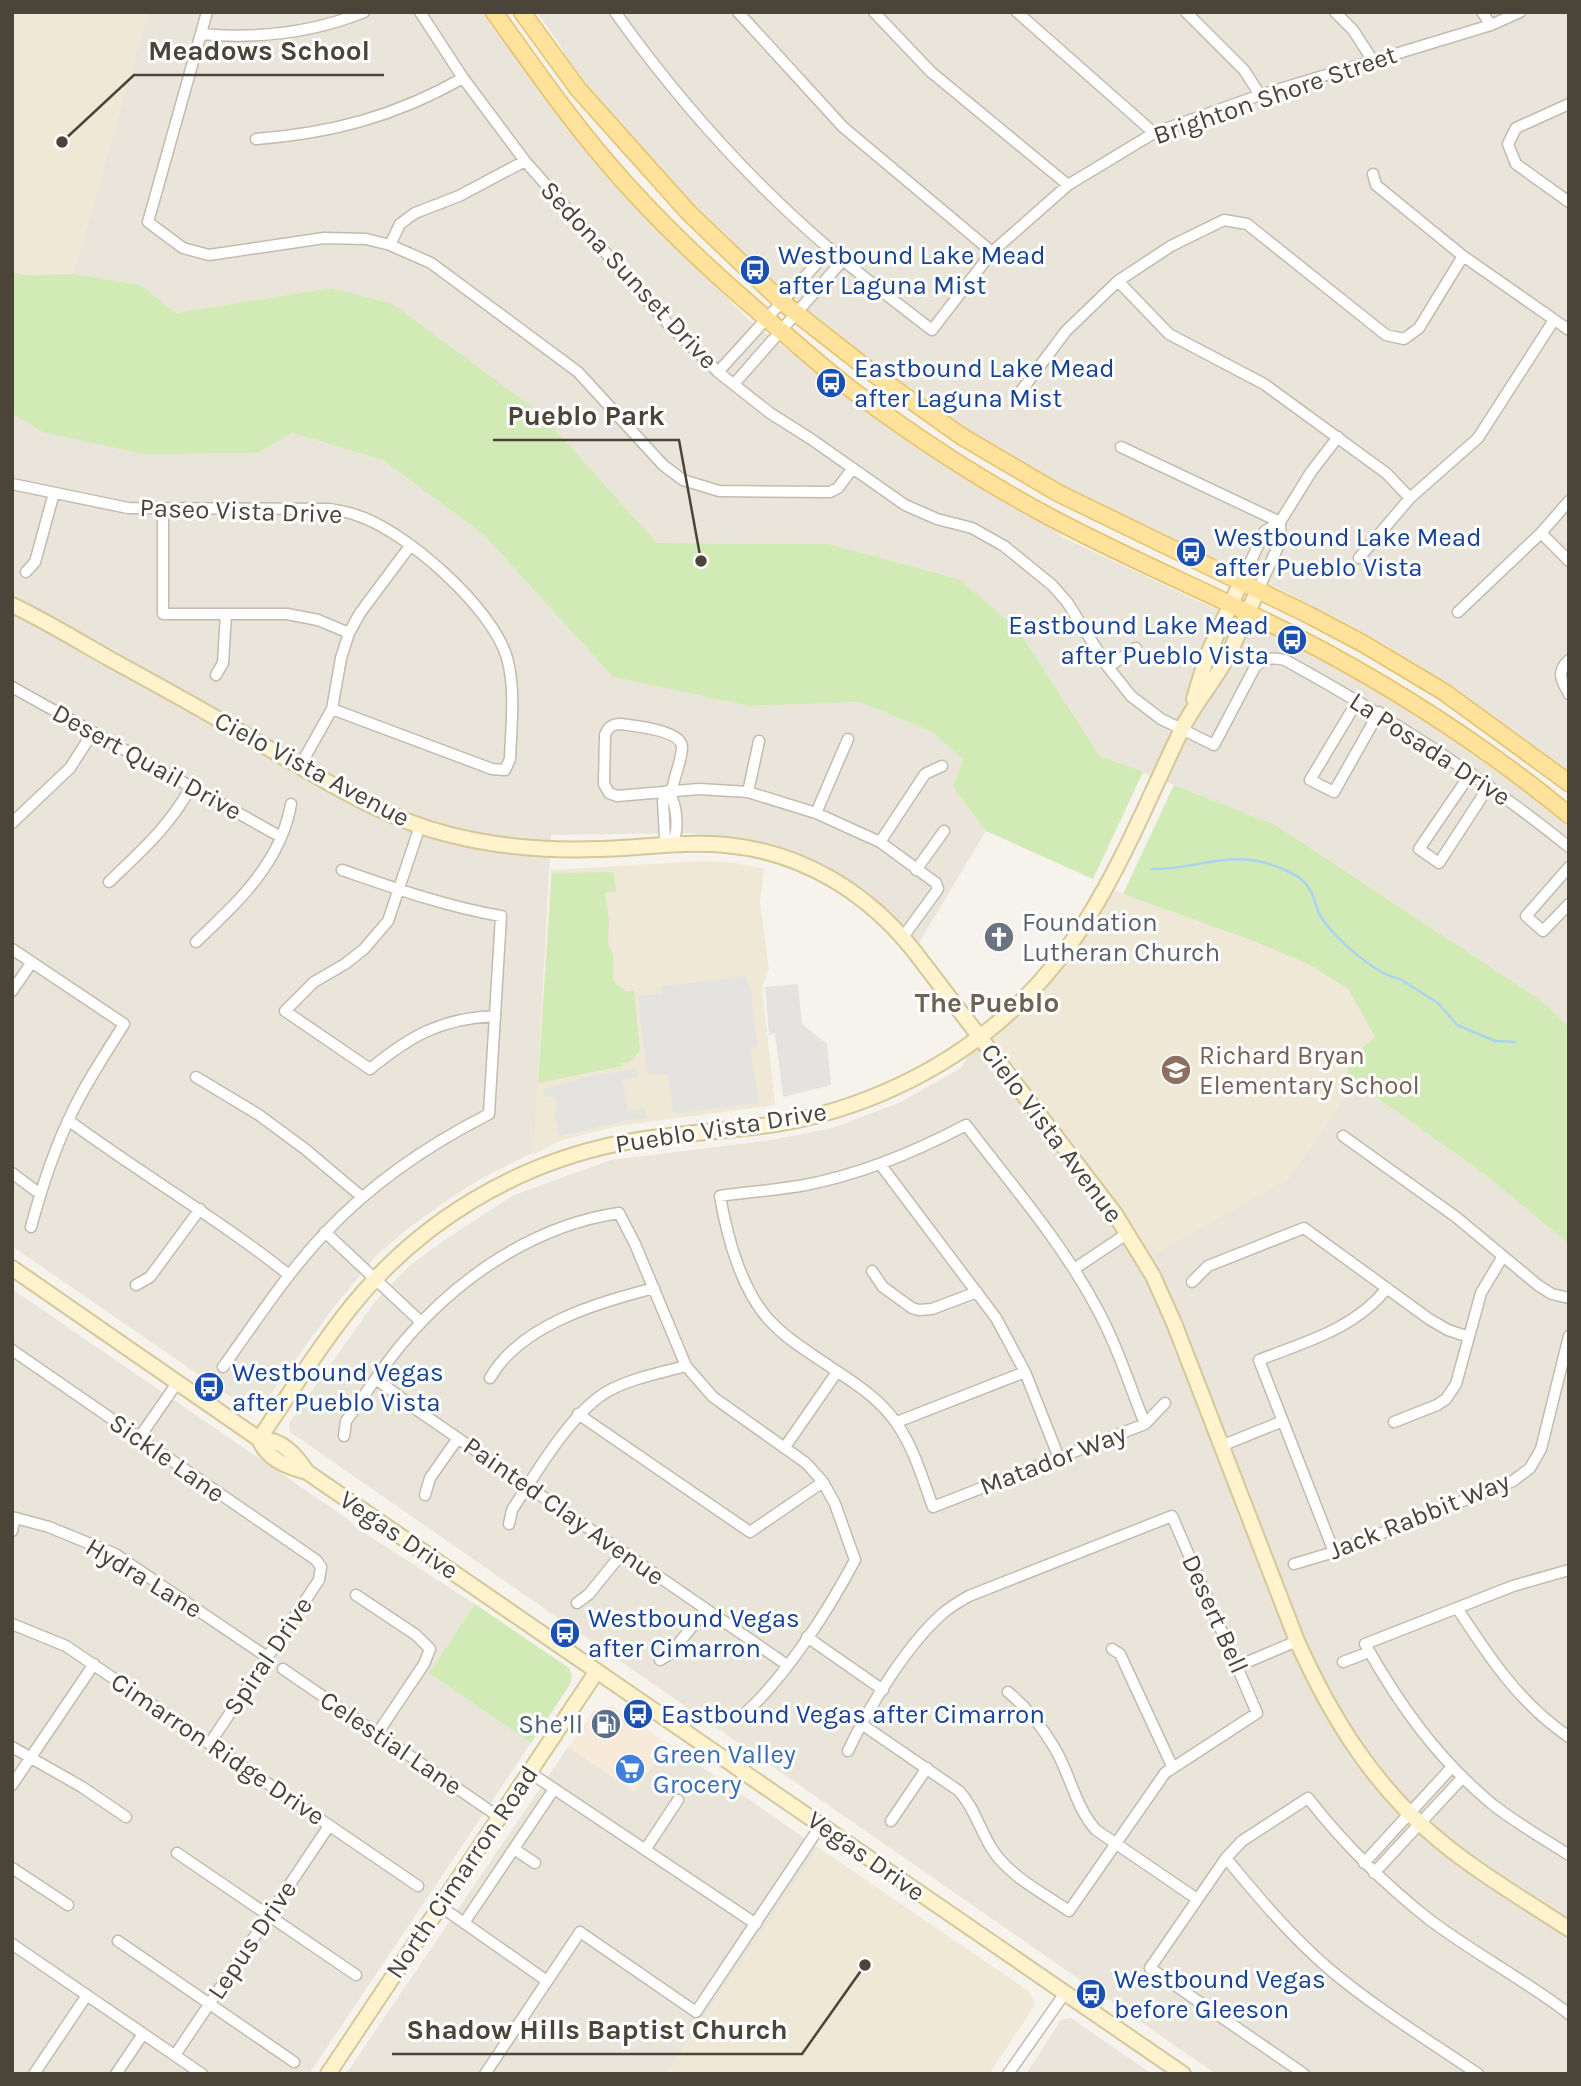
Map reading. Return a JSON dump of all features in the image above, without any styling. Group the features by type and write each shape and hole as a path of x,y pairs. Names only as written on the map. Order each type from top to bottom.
{"main road":[{"path":"494,12 560,104 606,162 672,233 731,290 858,395 947,457 1047,516 1247,612 1351,667 1427,712 1533,786 1569,816"},
{"path":"522,12 578,89 689,213 782,302 874,374 972,442 1058,493 1364,644 1444,692 1569,783"}],"street":[{"path":"207,12 148,222 183,248 209,255 324,237 366,239 390,245 431,264 578,372 663,465 683,480 719,491 830,492 838,488 852,469"},
{"path":"201,34 276,35 322,27 364,12"},
{"name":"Sedona Sunset Drive","path":"419,12 463,78 526,161 670,326 718,372 770,413 905,505 937,519 972,528 1004,545 1052,585 1067,602 1108,667 1138,701 1161,719 1214,745 1255,667 1272,657 1285,660"},
{"path":"615,12 652,64 754,178 843,260 734,384"},
{"path":"738,12 843,127 992,252"},
{"path":"874,12 932,72 1068,185"},
{"path":"1017,12 1154,133"},
{"path":"1185,12 1244,70 1260,95"},
{"path":"1335,12 1353,30 1373,61"},
{"path":"1482,12 1491,25"},
{"name":"Brighton Shore Street","path":"843,260 932,330 992,252 1068,185 1154,133 1260,95 1491,25 1520,12"},
{"path":"256,139 329,131 395,111 463,78"},
{"path":"1569,104 1516,128 1508,144 1516,164 1569,202"},
{"path":"390,245 400,224 415,213 459,196 526,161"},
{"path":"1373,173 1377,185 1463,256 1569,330"},
{"path":"1021,391 1066,331 1118,281 1171,246 1224,220 1247,224 1386,335 1404,339 1419,328 1463,256"},
{"path":"718,372 830,249"},
{"path":"1118,281 1169,334 1264,384 1386,473 1410,498"},
{"path":"1359,558 1410,498 1478,438 1554,320"},
{"name":"Pueblo Vista Drive","path":"1189,714 1207,656 1265,531 1280,522 1311,472 1338,437"},
{"path":"1121,447 1280,522"},
{"name":"Paseo Vista Drive","path":"12,484 128,508 330,509 366,519 385,528 455,581 485,614 498,635 507,657 511,681 510,759 505,770 492,769 332,709"},
{"path":"26,572 35,562 54,493"},
{"path":"1458,612 1541,533 1569,501"},
{"path":"163,509 163,614 287,614 318,620 349,633"},
{"name":"Pueblo Vista Drive","path":"259,1439 334,1328 375,1279 401,1253 449,1214 491,1189 541,1166 585,1151 625,1142 763,1126 838,1110 908,1081 948,1058 980,1037 1032,991 1059,961 1109,884 1189,714 1223,664 1258,590 1281,540 1280,522"},
{"path":"1541,533 1569,561"},
{"path":"300,766 332,709 341,658 349,633 360,613 410,546"},
{"name":"Cielo Vista Avenue","path":"12,605 379,809 420,826 469,839 531,849 728,845 793,860 831,878 880,912 903,937 1128,1233 1153,1276 1174,1323 1297,1641 1320,1692 1341,1727 1377,1777 1414,1818 1473,1866 1569,1929"},
{"path":"216,675 223,663 226,614"},
{"path":"1108,667 1136,648"},
{"name":"La Posada Drive","path":"1285,660 1379,712 1471,773 1569,847"},
{"path":"1569,660 1561,667 1559,677 1569,694"},
{"name":"Desert Quail Drive","path":"12,687 281,837"},
{"path":"1358,700 1310,780 1334,792 1379,712"},
{"path":"669,792 675,802 676,838 671,846 664,839 663,801 669,792 682,746 679,739 671,734 621,724 611,726 605,735 604,784 609,793 617,796 669,792 699,789 748,792 816,813 880,842 936,883 938,889 903,937"},
{"path":"12,823 70,768 93,732"},
{"path":"816,813 848,739"},
{"path":"748,792 759,741"},
{"path":"880,842 925,774 942,766"},
{"path":"1471,773 1419,849 1439,863 1489,786"},
{"path":"109,882 162,832 191,787"},
{"path":"196,942 245,896 262,873 281,837 291,804"},
{"path":"12,807 23,813"},
{"path":"664,820 675,819"},
{"path":"420,826 388,921 364,949 314,982 285,1011 370,1069 395,1048 424,1031 469,1017 495,1016"},
{"path":"916,870 944,831"},
{"path":"1569,867 1526,916 1543,931 1569,904"},
{"path":"223,1367 289,1275 325,1232 362,1196 397,1168 443,1138 489,1114 501,916 398,890 342,870"},
{"path":"12,949 124,1024 90,1078 68,1120 40,1194 31,1227"},
{"path":"12,991 32,962"},
{"path":"196,1077 268,1122 362,1196"},
{"path":"68,1120 119,1158 244,1239 289,1275"},
{"path":"1025,1372 897,1422 876,1399 791,1340 772,1323 757,1303 725,1229 719,1196 805,1185 880,1164 935,1142 966,1125 1074,1269 1096,1306 1113,1343 1145,1424"},
{"path":"1343,1136 1456,1217 1539,1286 1552,1294 1569,1298"},
{"path":"880,1164 996,1318 1025,1372 1059,1458"},
{"path":"12,1173 40,1194"},
{"path":"136,1284 150,1277 200,1209"},
{"path":"344,1436 346,1421 405,1340 451,1294 519,1247 567,1225 619,1213 686,1366 713,1397 806,1463 835,1504 855,1560 839,1590 787,1665 742,1716"},
{"path":"1192,1282 1208,1266 1304,1228 1429,1319 1448,1330 1469,1337"},
{"path":"325,1232 422,1322"},
{"path":"1074,1269 1128,1233"},
{"path":"1394,1422 1437,1405 1446,1399 1456,1384 1481,1293 1503,1256"},
{"name":"Vegas Drive","path":"12,1268 259,1439 273,1439 296,1455 307,1472 1183,2074"},
{"path":"872,1271 883,1287 919,1310 932,1309 977,1292"},
{"path":"490,1378 515,1349 579,1310 654,1288"},
{"path":"1334,1552 1259,1360 1340,1328 1358,1317 1387,1289"},
{"name":"Jack Rabbit Way","path":"1294,1564 1334,1552 1513,1481 1530,1468 1541,1449 1569,1336"},
{"name":"Sickle Lane","path":"12,1350 316,1560 321,1567"},
{"path":"509,1524 512,1510 527,1486 579,1414 607,1391 634,1380 686,1366"},
{"path":"785,1447 837,1371"},
{"name":"Painted Clay Avenue","path":"376,1379 787,1665"},
{"path":"139,1438 177,1382"},
{"name":"Matador Way","path":"897,1422 933,1507 1145,1424 1165,1403"},
{"path":"579,1414 750,1532 822,1482"},
{"path":"1221,1446 1283,1421"},
{"path":"425,1495 430,1478 458,1438"},
{"name":"Desert Bell","path":"883,1690 923,1632 944,1611 969,1596 1172,1516 1257,1713 1172,1766"},
{"path":"12,1531 14,1518"},
{"name":"Hydra Lane","path":"14,1518 49,1527 116,1554 267,1657"},
{"path":"577,1603 589,1594 623,1552"},
{"name":"Spiral Drive","path":"209,1743 319,1580 321,1567"},
{"path":"1569,1570 1513,1586 1365,1644 1403,1708 1422,1734 1462,1778 1495,1806 1569,1856"},
{"path":"356,1595 416,1635 430,1649 424,1664 377,1734"},
{"path":"1457,1608 1494,1666 1525,1701 1569,1737"},
{"path":"660,1660 671,1653 706,1609"},
{"name":"Cimarron Ridge Drive","path":"12,1624 66,1646 94,1664 418,1886"},
{"path":"807,1637 883,1690 860,1723 848,1751"},
{"path":"1238,1666 1297,1641"},
{"path":"860,1723 959,1791 967,1800 992,1849 1006,1867 1069,1911 1172,1766 1120,1654 1112,1649"},
{"path":"1343,1662 1369,1651"},
{"path":"12,1785 94,1664"},
{"name":"Celestial Lane","path":"283,1669 499,1817"},
{"name":"North Cimarron Road","path":"331,2073 597,1671"},
{"path":"1008,1692 1019,1701 1054,1747 1087,1820 1096,1830 1197,1899"},
{"path":"12,1747 82,1787 126,1817"},
{"path":"1374,1873 1452,1767"},
{"path":"891,1821 927,1768"},
{"path":"529,1772 756,1924"},
{"path":"1364,1863 1462,1778"},
{"path":"464,1923 554,1789"},
{"path":"1304,2074 1150,1968 1226,1858 1260,1827 1308,1798 1338,1836 1374,1873 1431,1921 1541,1992 1569,2014"},
{"path":"645,1850 678,1800"},
{"path":"485,2074 580,1932 696,2012 821,1825"},
{"name":"Lepus Drive","path":"175,2055 329,1826"},
{"path":"514,1849 535,1863"},
{"path":"177,1853 356,1975"},
{"path":"1226,1858 1285,1927 1328,1968 1363,1996 1478,2074"},
{"path":"12,1868 68,1905"},
{"path":"440,1906 547,1981"},
{"path":"118,1941 294,2062"},
{"path":"12,1958 15,1946 202,2074"},
{"path":"1008,2074 1065,1993"},
{"path":"34,2074 87,1995"},
{"path":"116,2074 143,2034"}],"shaded area":[{"path":"12,12 148,12 73,274 27,275 12,272"},
{"path":"148,12 487,12 665,235 749,320 854,401 944,464 1037,518 1064,538 1211,607 1257,625 1343,669 1436,726 1569,824 1569,1027 1542,1001 1274,824 1100,756 1017,628 959,579 829,544 657,543 540,413 331,288 176,313 141,285 73,274"},
{"path":"537,12 1569,12 1569,776 1424,669 1378,640 1278,588 1231,570 1070,493 968,433 942,409 884,370 774,287 701,216 607,113 569,64 560,45"},
{"path":"12,414 42,432 258,453 292,433 383,460 484,535 613,677 749,706 860,702 932,732 963,760 953,787 986,831 914,951 859,896 753,849 691,833 551,835 534,1152 482,1178 449,1199 376,1256 333,1308 259,1410 251,1411 12,1246"},
{"path":"705,861 764,869 760,903 769,969 762,986 775,1105 618,1126 559,1141 533,1155 551,870"},
{"name":"Richard Bryan Elementary School","path":"1107,888 1256,942 1308,964 1348,989 1375,1037 1348,1059 1348,1093 1287,1180 1144,1260 980,1037 1023,1000"},
{"path":"747,977 757,1046 750,1048 759,1103 673,1113 668,1074 647,1074 638,996 662,994 661,986"},
{"path":"798,984 802,1024 827,1044 831,1085 783,1097 775,1033 769,1035 765,987"},
{"path":"980,1037 1287,1180 1348,1093 1372,1094 1488,1177 1569,1244 1569,2074 1216,2074 290,1432 289,1423 374,1303 409,1266 514,1195 611,1160 771,1140 833,1128 901,1102 961,1068"},
{"path":"636,1068 637,1077 622,1080 628,1111 645,1108 647,1118 560,1136 556,1130 554,1112 558,1111 554,1096 546,1098 544,1089 587,1077"},
{"path":"12,1289 352,1522 355,1527 475,1604 429,1673 531,1743 309,2074 12,2074"},
{"path":"613,1706 667,1743 635,1792 568,1747 593,1711"},
{"path":"667,1743 819,1848 666,2074 346,2074 568,1747 635,1792"},
{"path":"819,1848 1030,1992 1035,2005 989,2074 666,2074"},
{"path":"1071,2018 1152,2074 1026,2074 1061,2020"}],"green space":[{"path":"12,272 27,275 73,274 141,285 176,313 331,288 393,304 540,413 657,543 829,544 959,579 1017,628 1100,756 1143,772 1093,879 986,831 953,787 963,760 932,732 860,702 749,706 613,677 484,535 383,460 292,433 258,453 144,454 42,432 12,414"},
{"path":"1174,785 1274,824 1542,1001 1569,1027 1569,1244 1488,1177 1372,1094 1348,1093 1348,1059 1375,1037 1348,989 1308,964 1256,942 1123,894"},
{"path":"614,872 616,891 605,893 609,919 608,944 613,956 613,979 626,991 634,991 640,1050 630,1062 622,1063 622,1066 538,1083 552,873"},
{"path":"475,1604 570,1670 572,1677 569,1686 531,1743 429,1673"}],"waterway":[{"path":"1152,869 1245,859 1287,871 1306,884 1327,926 1368,963 1438,1003 1457,1025 1495,1041 1515,1042"}],"place":[{"name":"Meadows School","path":"62,142"},
{"name":"Westbound Lake Mead after Laguna Mist","path":"755,270"},
{"name":"Eastbound Lake Mead after Laguna Mist","path":"831,383"},
{"name":"Westbound Lake Mead after Pueblo Vista","path":"1191,552"},
{"name":"Pueblo Park","path":"701,561"},
{"name":"Eastbound Lake Mead after Pueblo Vista","path":"1292,640"},
{"name":"Foundation Lutheran Church","path":"999,937"},
{"name":"Richard Bryan Elementary School","path":"1176,1070"},
{"name":"Westbound Vegas after Pueblo Vista","path":"209,1387"},
{"name":"Westbound Vegas after Cimarron","path":"565,1633"},
{"name":"Eastbound Vegas after Cimarron","path":"638,1714"},
{"name":"She’ll","path":"606,1724"},
{"name":"Green Valley Grocery","path":"630,1769"},
{"name":"Shadow Hills Baptist Church","path":"865,1965"},
{"name":"Westbound Vegas before Gleeson","path":"1091,1994"}],"district":[{"name":"The Pueblo","path":"987,1002"}]}
